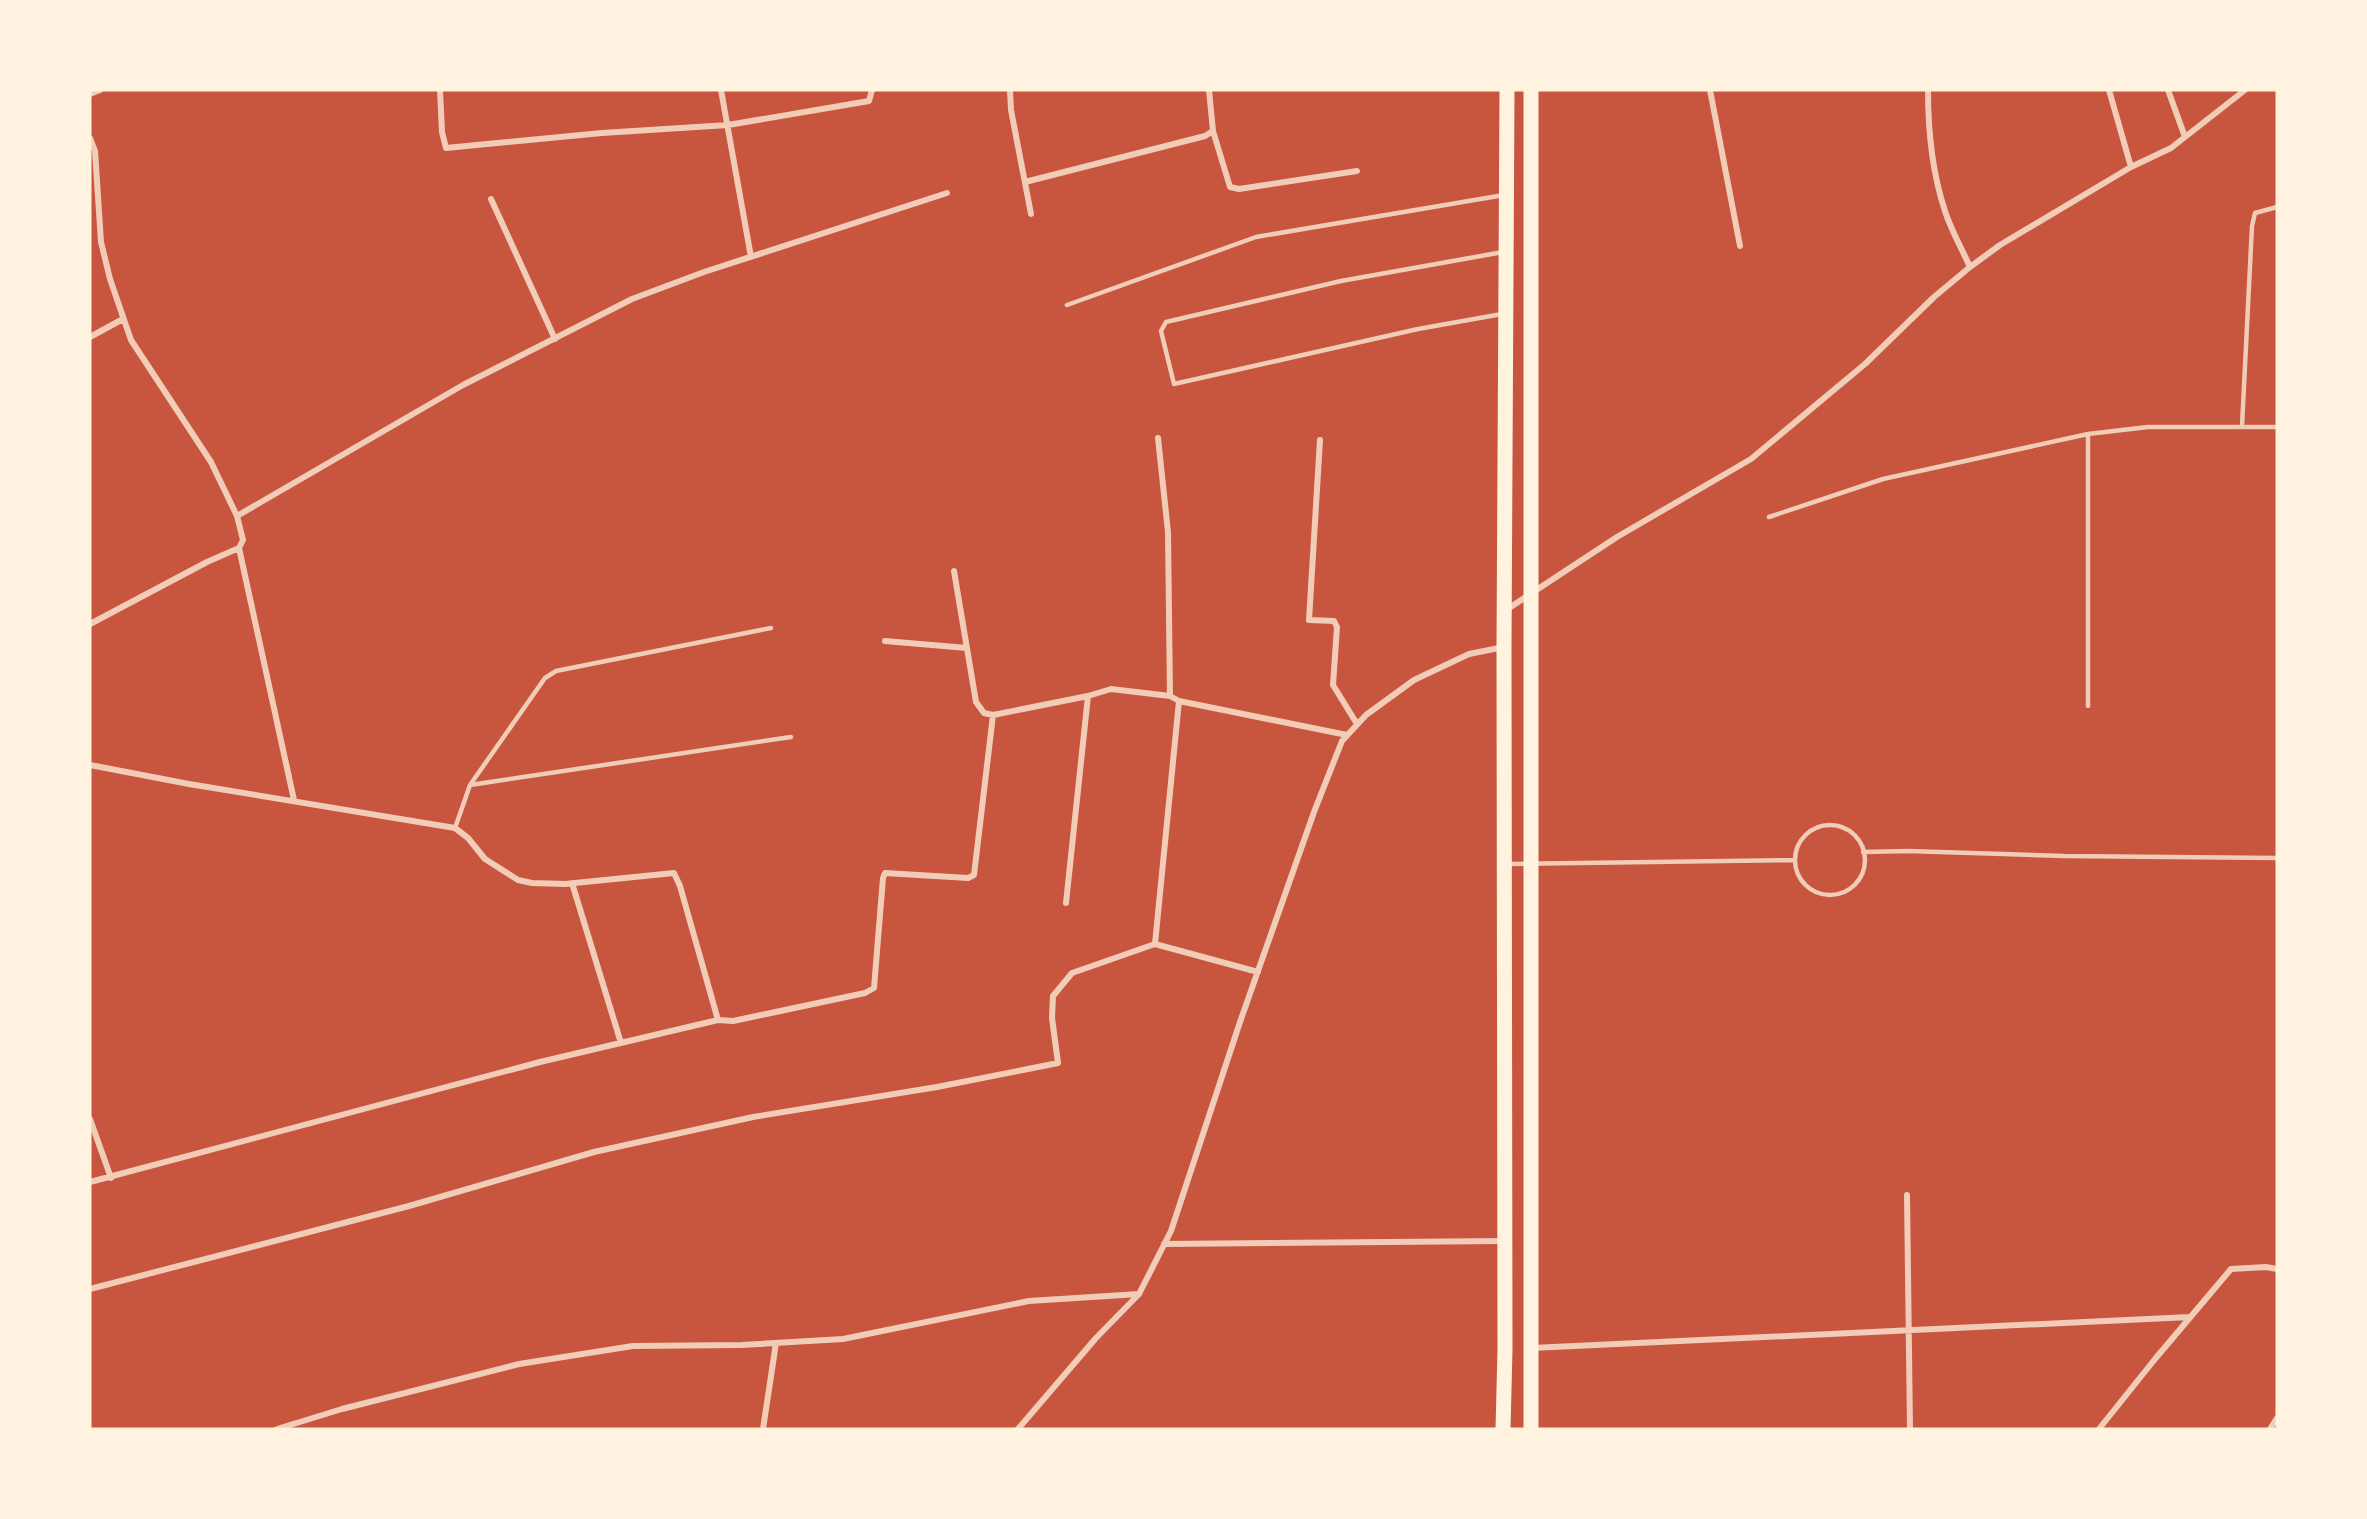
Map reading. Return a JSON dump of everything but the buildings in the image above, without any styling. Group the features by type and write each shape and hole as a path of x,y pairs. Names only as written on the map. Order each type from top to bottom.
{"main road":[{"path":"1502,1425 1505,1349 1504,647 1506,610 1507,90"},
{"path":"1532,90 1532,1426"}],"street":[{"path":"90,94 100,90"},
{"path":"440,90 442,132 446,148 602,133 728,125 869,101 872,90"},
{"path":"721,90 751,258"},
{"path":"1010,90 1011,110 1032,214"},
{"path":"1209,90 1213,131 1230,187 1239,189 1357,171"},
{"path":"1710,90 1740,246"},
{"path":"1928,90 1928,124 1938,186 1946,213 1970,267"},
{"path":"2109,90 2131,166"},
{"path":"2168,90 2185,137"},
{"path":"1506,610 1617,537 1750,459 1865,364 1934,297 1970,267 2001,245 2131,166 2171,148 2245,90"},
{"path":"1025,182 1204,136 1213,131"},
{"path":"90,138 95,151 100,242 131,340 211,462 237,516 243,540 239,548 294,800"},
{"path":"237,516 463,385 632,299 704,272 947,194"},
{"path":"491,199 555,339"},
{"path":"90,337 123,319"},
{"path":"1158,438 1168,532 1170,696"},
{"path":"1320,440 1309,620 1334,621 1337,627 1333,685 1357,724"},
{"path":"90,624 207,562 239,548"},
{"path":"954,571 976,702 984,713 993,715 1112,689 1170,696 1179,700 1347,735"},
{"path":"885,640 967,648"},
{"path":"1018,1429 1096,1338 1139,1294 1171,1231 1314,812 1347,735 1357,724 1414,680 1469,654 1504,647"},
{"path":"1066,903 1088,696"},
{"path":"1155,944 1179,700"},
{"path":"90,1182 540,1062 718,1020 733,1022 865,993 874,988 885,873 968,878 974,875 993,715"},
{"path":"90,765 189,784 455,828 468,838 485,859 518,880 532,884 572,883 674,873 680,886 718,1020"},
{"path":"572,883 621,1043"},
{"path":"90,1289 410,1206 594,1152 753,1117 937,1087 1058,1063 1052,1018 1053,996 1060,985 1071,973 1155,944 1258,972"},
{"path":"90,1119 111,1178"},
{"path":"1907,1195 1910,1429"},
{"path":"1164,1244 1505,1241"},
{"path":"2099,1429 2231,1269 2266,1267 2277,1269"},
{"path":"277,1429 342,1409 519,1365 633,1346 843,1340 1029,1301 1139,1294"},
{"path":"1532,1348 2190,1317"},
{"path":"763,1429 776,1343"},
{"path":"2270,1429 2277,1419"}],"lane":[{"path":"1067,305 1256,237 1507,194"},
{"path":"2242,426 2252,226 2255,213 2277,207"},
{"path":"1507,252 1330,283 1166,322 1161,332 1174,384 1419,329 1507,313"},
{"path":"1769,517 1883,479 2088,434 2148,427 2277,427"},
{"path":"2088,434 2088,706"},
{"path":"455,828 470,785 545,678 556,672 771,628"},
{"path":"470,785 791,737"},
{"path":"1824,826 1838,826 1852,832 1861,844 1863,872 1855,885 1843,893 1828,896 1814,892 1803,883 1796,870 1795,860 1800,842 1810,831 1824,826"},
{"path":"1863,852 2277,858"},
{"path":"1505,864 1795,860"}]}
